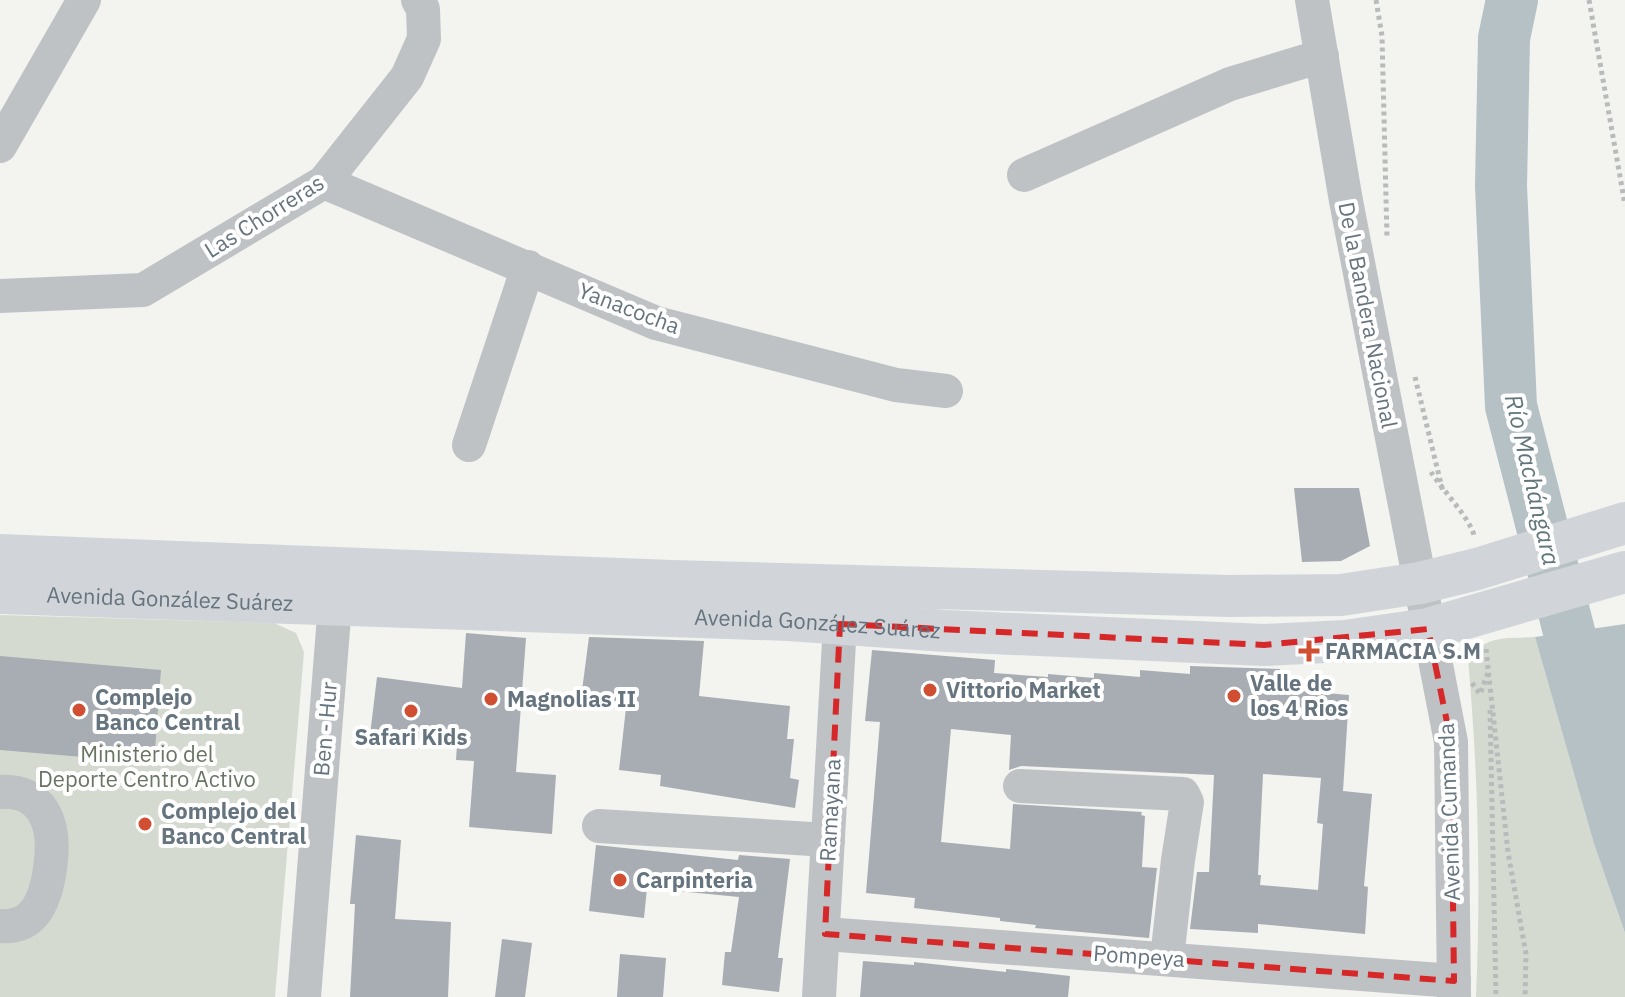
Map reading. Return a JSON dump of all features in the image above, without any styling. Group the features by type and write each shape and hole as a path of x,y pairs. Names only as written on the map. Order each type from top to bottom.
{"main road":[{"name":"Avenida González Suárez","path":"0,555 672,581 1229,596 1341,595 1420,583 1477,569 1625,523"},
{"name":"Avenida González Suárez","path":"0,593 840,624 1264,645 1345,641 1428,629 1625,572"}],"street":[{"path":"5,125 84,0"},
{"name":"Las Chorreras","path":"0,296 143,290 324,182 407,77 424,39 423,9 418,0"},
{"name":"De la Bandera Nacional","path":"1312,0 1346,201 1428,629"},
{"path":"1024,175 1230,84 1322,56"},
{"name":"Yanacocha","path":"324,182 656,323 896,385 946,391"},
{"path":"469,445 528,267"},
{"name":"Ben - Hur","path":"304,997 335,604"},
{"name":"Ramayana","path":"819,997 825,934 840,624"},
{"name":"Avenida Cumanda","path":"1428,629 1451,742 1454,989"},
{"path":"1020,786 1183,794 1187,802 1167,958"},
{"path":"0,792 20,794 34,801 46,813 52,828 53,844 45,900 35,913 21,922 0,926"},
{"path":"599,826 828,840"},
{"name":"Pompeya","path":"825,934 1167,958 1454,989"}],"path":[{"path":"1376,0 1382,36 1388,252"},
{"path":"1589,0 1625,205"},
{"path":"1414,372 1443,492 1473,528 1477,569"},
{"path":"1496,997 1489,669 1508,852 1526,954 1525,997"}],"highlighted area":[{"path":"840,624 1264,645 1428,629 1451,742 1454,981 825,934"}],"green space":[{"name":"Complejo del Banco Central","path":"0,615 274,623 296,633 304,652 275,997 0,997"},
{"path":"1535,637 1594,844 1625,933 1625,997 1476,997 1478,828 1468,659 1482,645 1490,642"}],"shaded area":[{"path":"1625,624 1625,933 1594,844 1535,637"}],"building":[{"path":"1294,488 1359,488 1370,546 1341,561 1302,562"},
{"path":"466,633 526,638 516,772 556,775 552,834 469,827 474,761 456,760 457,745 370,735 377,677 462,688"},
{"path":"589,637 704,641 699,696 790,706 787,739 794,739 790,778 799,780 795,808 660,786 661,775 619,770 626,708 580,706"},
{"path":"872,650 995,660 994,673 1048,677 1048,674 1094,678 1094,673 1140,677 1140,670 1190,674 1190,666 1280,669 1279,689 1349,695 1343,791 1372,794 1364,886 1368,887 1365,934 1258,924 1258,933 1190,929 1197,872 1209,872 1214,775 1021,766 1009,770 1011,735 951,729 941,842 1010,849 1013,804 1142,812 1141,815 1145,816 1142,867 1157,868 1149,938 1035,928 1036,925 1000,921 1000,918 914,908 915,898 866,893 880,722 865,721","holes":["1263,774 1321,778 1317,823 1323,824 1318,890 1260,885"]},
{"name":"Complejo Banco Central","path":"0,656 161,670 154,763 0,750"},
{"path":"356,835 401,840 395,919 451,922 448,997 350,997 355,904 350,904"},
{"path":"596,845 738,860 739,855 790,859 778,958 783,958 779,992 722,985 725,952 731,952 739,897 647,888 644,918 589,911"},
{"path":"502,939 532,943 525,997 495,997"},
{"path":"620,954 666,958 663,997 617,997"},
{"path":"863,961 914,965 914,962 1070,976 1068,997 860,997"}],"waterway":[{"name":"Río Machángara","path":"1512,0 1504,38 1501,186 1511,406 1583,686 1625,807"}],"place":[{"name":"FARMACIA S.M","path":"1309,651"},
{"name":"Vittorio Market","path":"930,690"},
{"name":"Valle de los 4 Rios","path":"1234,696"},
{"name":"Magnolias II","path":"491,699"},
{"name":"Complejo Banco Central","path":"79,710"},
{"name":"Safari Kids","path":"411,711"},
{"name":"Complejo del Banco Central","path":"145,824"},
{"name":"Carpinteria","path":"620,880"}],"park label":[{"name":"Ministerio del Deporte Centro Activo","path":"147,766"}]}
